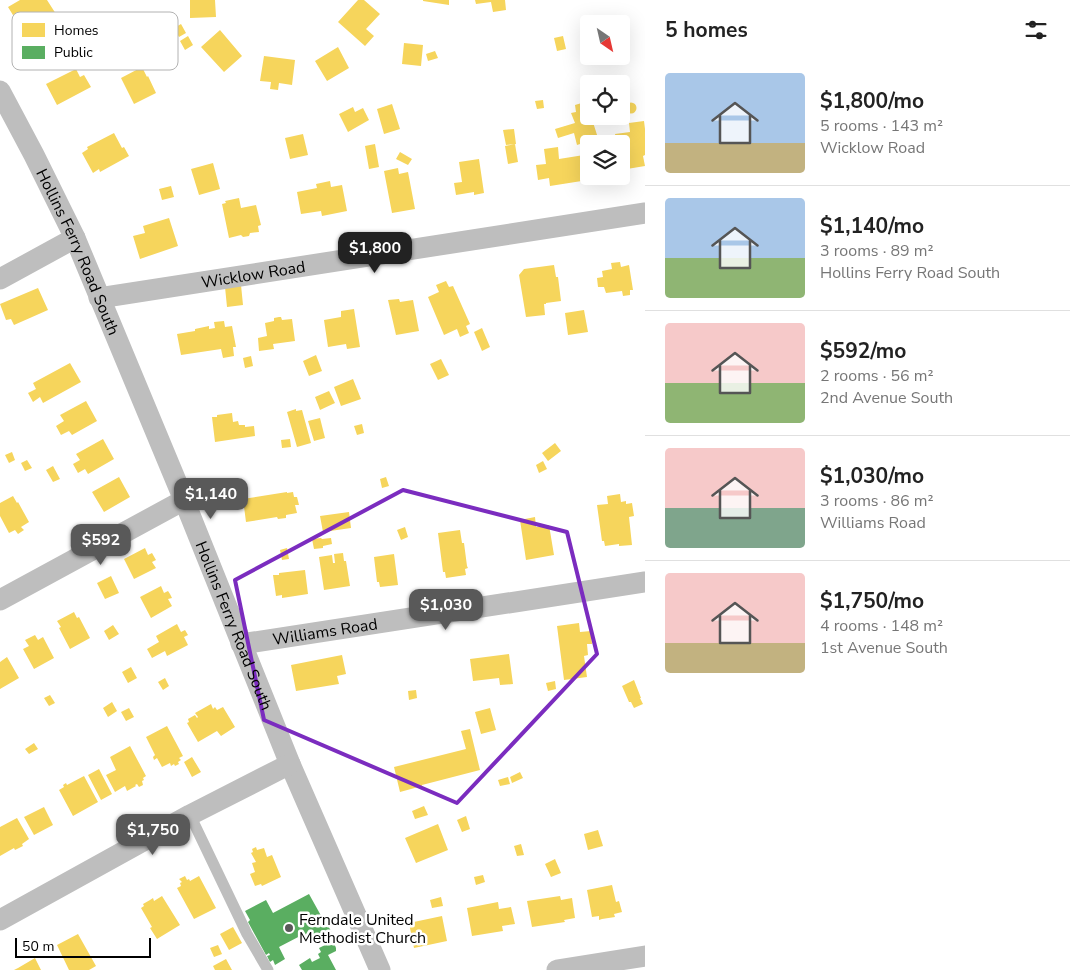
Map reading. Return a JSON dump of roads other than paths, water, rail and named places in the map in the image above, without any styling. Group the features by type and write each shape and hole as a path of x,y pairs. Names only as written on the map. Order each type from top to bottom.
{"street":[{"name":"Hollins Ferry Road South","path":"0,90 75,238 184,500 290,764 380,970"},
{"name":"Wicklow Road","path":"99,298 645,213"},
{"path":"0,279 75,238"},
{"path":"0,600 184,500"},
{"name":"Williams Road","path":"241,644 645,582"},
{"path":"0,920 190,815 290,764"},
{"path":"557,970 645,956"}],"lane":[{"path":"190,815 247,934 268,970"}],"place":[{"name":"Ferndale United Methodist Church","path":"289,928"}]}
